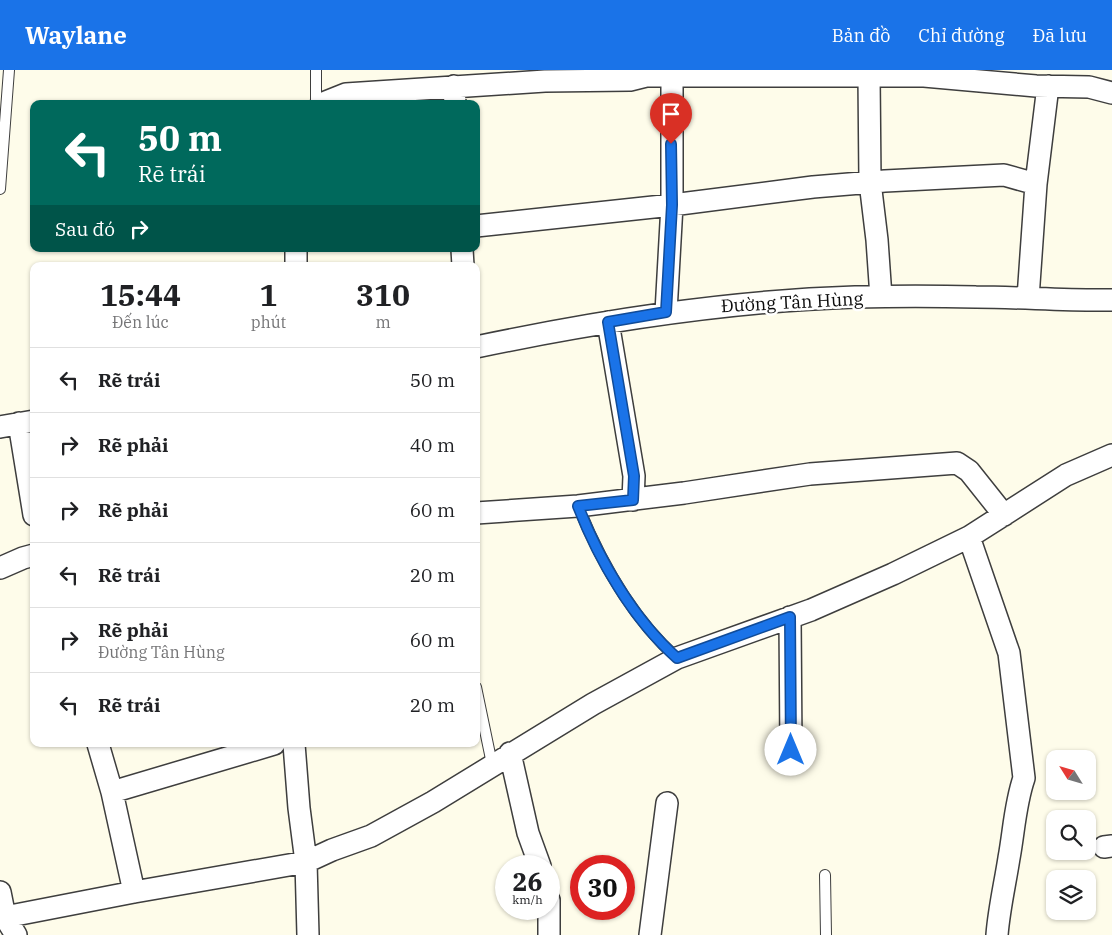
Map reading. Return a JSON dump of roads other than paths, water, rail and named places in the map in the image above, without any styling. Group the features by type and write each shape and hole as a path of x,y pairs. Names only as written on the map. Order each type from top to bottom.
{"street":[{"path":"331,100 346,94 454,95 544,76 630,80 646,73 672,76 924,76 1089,88 1112,93"},
{"path":"666,312 672,205 672,76"},
{"path":"869,76 870,182 881,297"},
{"path":"1028,298 1036,184 1048,86"},
{"path":"480,226 870,182 1004,175 1036,184"},
{"name":"Đường Tân Hùng","path":"480,346 666,312 753,302 881,297 976,296 1074,301 1112,300"},
{"path":"608,322 634,476 633,500"},
{"path":"18,424 30,492"},
{"path":"5,917 306,862 371,836 433,802 593,704 677,658 819,607 868,585 969,537 1066,475 1112,456"},
{"path":"480,513 633,500 810,474 957,463 969,471 1004,515"},
{"path":"969,537 1009,653 1024,778 1018,797 997,935"},
{"path":"0,568 30,556"},
{"path":"790,617 791,750"},
{"path":"99,747 112,792 134,892"},
{"path":"112,792 264,747"},
{"path":"294,747 306,862 308,935"},
{"path":"501,759 536,855"},
{"path":"650,935 667,803"},
{"path":"0,892 5,917 16,935"},
{"path":"549,920 549,935"}],"lane":[{"path":"0,189 9,70"},
{"path":"316,70 316,100"},
{"path":"578,506 602,560 638,613 661,643 677,658"},
{"path":"480,699 501,759"},
{"path":"825,875 826,935"}]}
